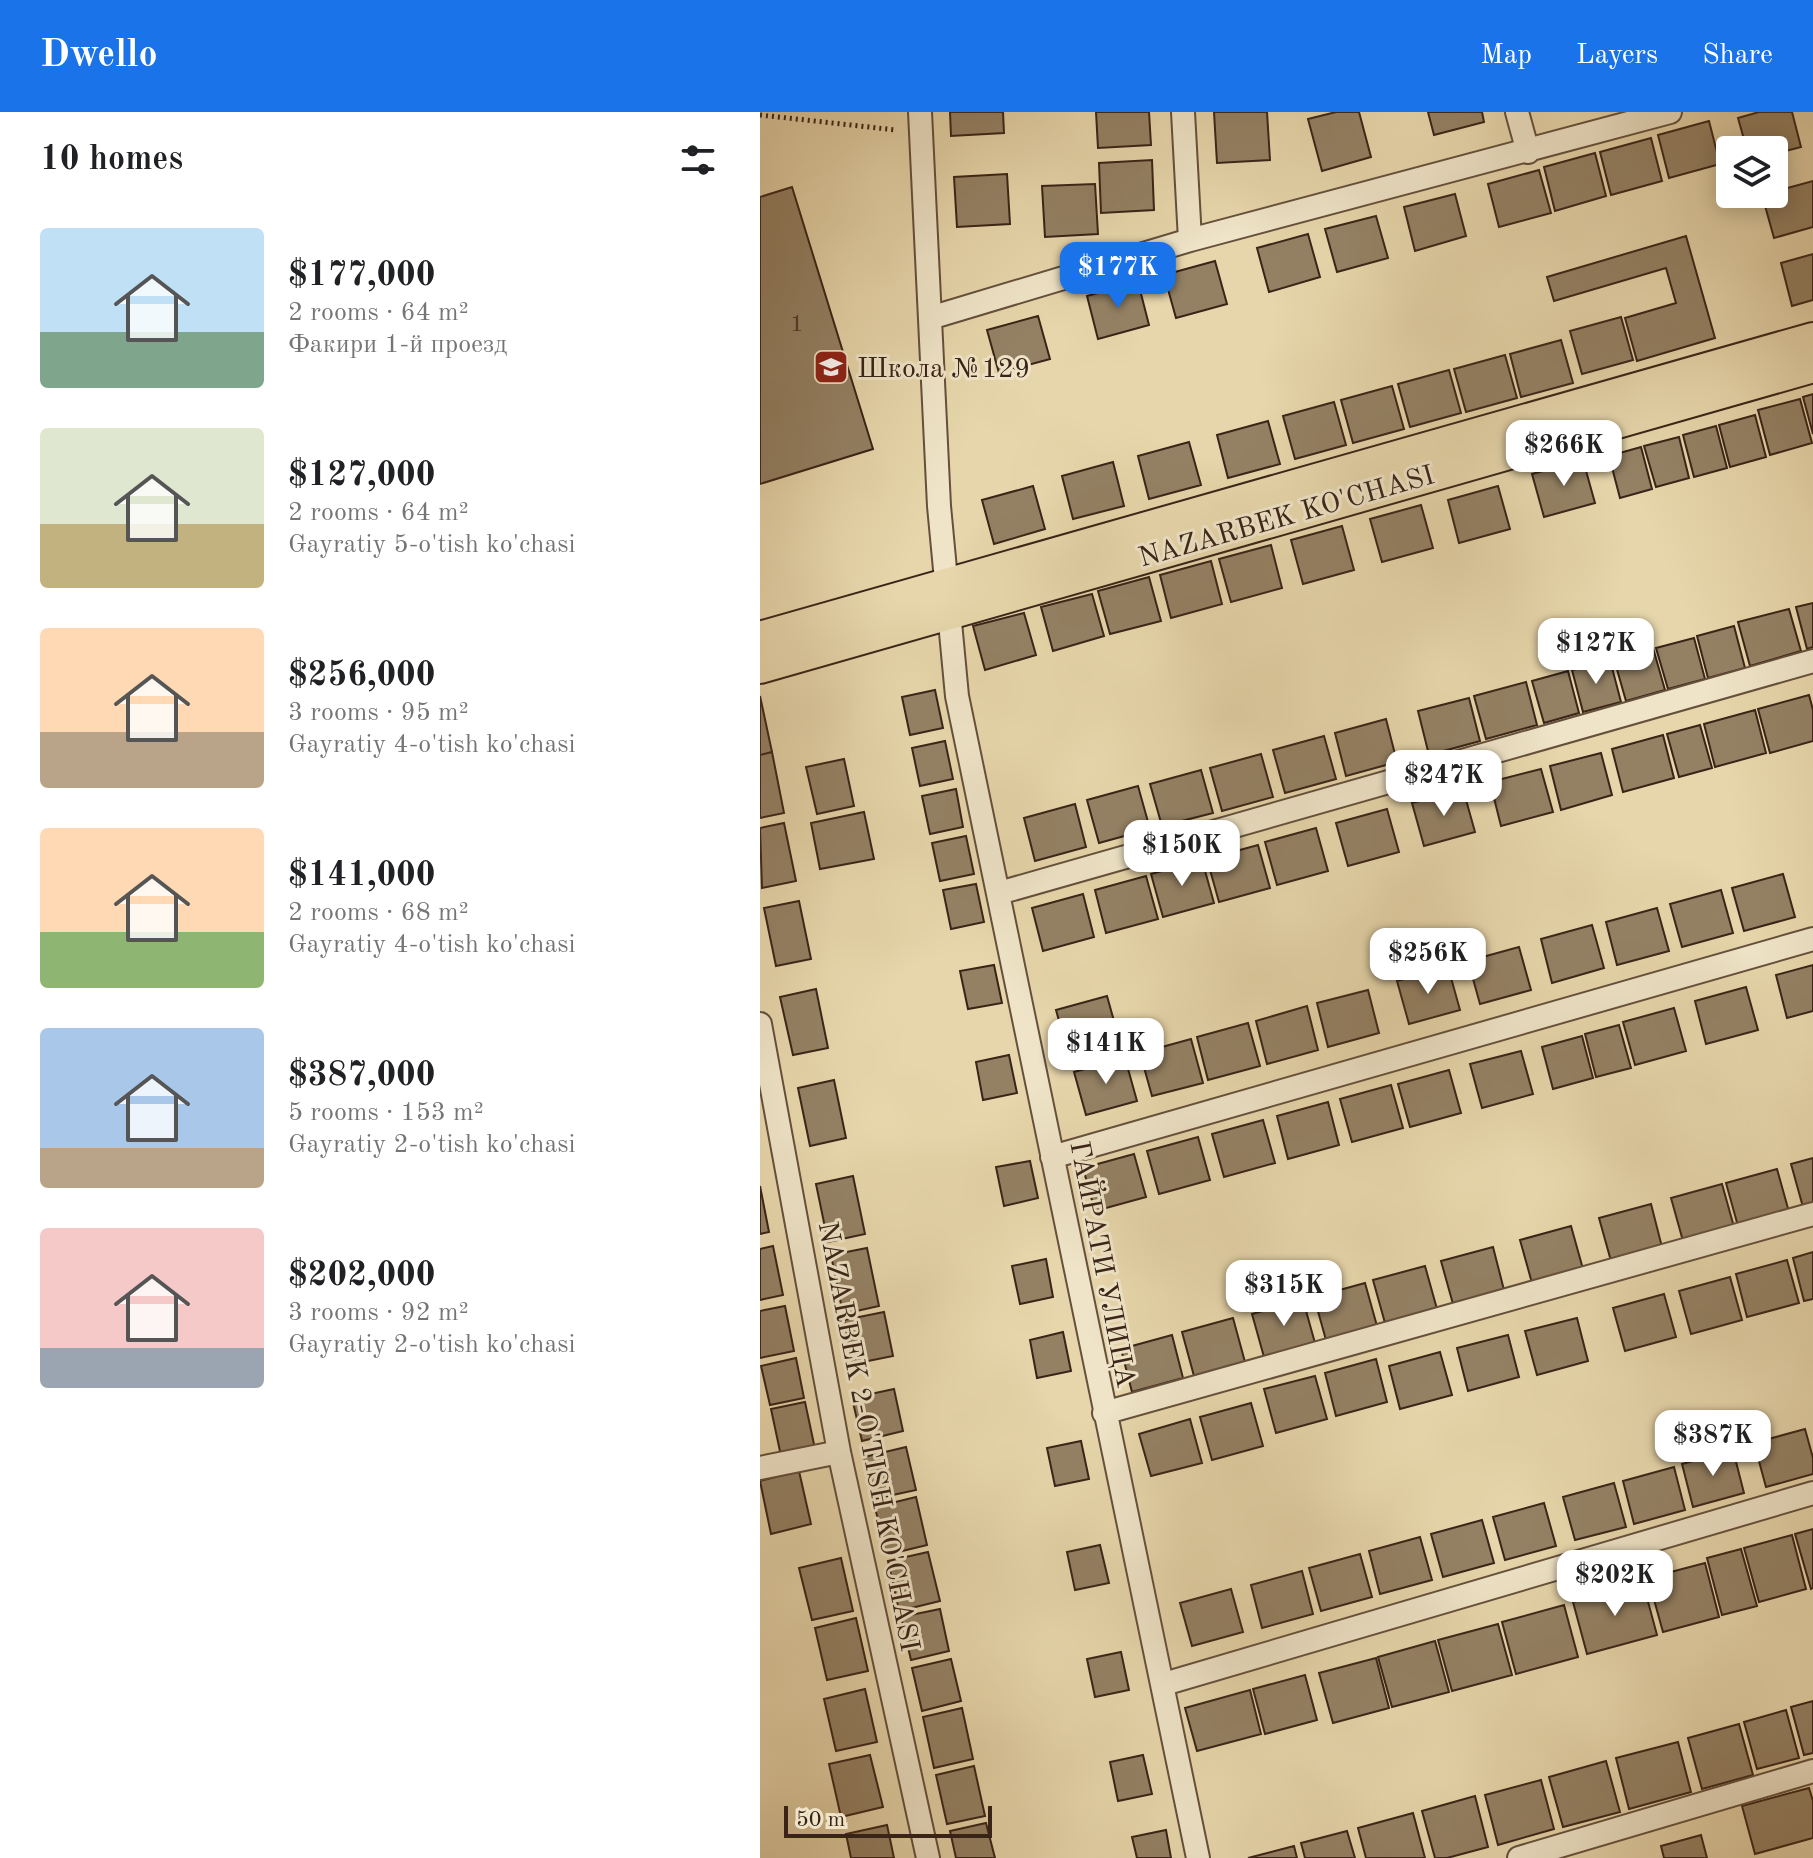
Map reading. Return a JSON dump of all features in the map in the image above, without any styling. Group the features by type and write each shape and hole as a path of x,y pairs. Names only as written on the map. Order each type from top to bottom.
{"main road":[{"name":"NAZARBEK KO'CHASI","path":"760,666 946,599 1813,340"},
{"name":"NAZARBEK KO'CHASI","path":"760,639 946,599 1813,365"}],"street":[{"path":"1183,112 1190,240"},
{"path":"1517,112 1528,152"},
{"path":"930,318 1190,240 1670,112"},
{"name":"ГАЙРАТИ УЛИЦА","path":"921,122 946,599 957,696 1198,1858"},
{"path":"999,893 1813,661"},
{"path":"1052,1157 1813,939"},
{"name":"NAZARBEK 2-O'TISH KO'CHASI","path":"760,1024 839,1452 928,1858"},
{"path":"1104,1413 1813,1214"},
{"path":"760,1468 839,1452"},
{"path":"1164,1684 1813,1493"},
{"path":"1519,1858 1813,1771"}],"path":[{"path":"760,115 921,122"}],"building":[{"path":"950,112 1003,112 1004,133 951,136"},
{"path":"1096,112 1149,112 1151,145 1098,148"},
{"path":"1214,112 1267,112 1270,160 1217,163"},
{"path":"1336,112 1359,112 1371,157 1322,171 1308,119"},
{"path":"1428,112 1482,112 1484,122 1434,135"},
{"path":"1759,112 1792,112 1801,147 1788,150 1788,136 1743,136 1738,118"},
{"path":"1709,121 1716,148 1716,165 1669,178 1658,135"},
{"path":"1651,138 1662,181 1611,195 1600,152"},
{"path":"1595,153 1606,196 1555,211 1544,167"},
{"path":"1152,160 1154,210 1101,213 1099,163"},
{"path":"1539,170 1551,213 1499,227 1488,184"},
{"path":"1007,174 1010,224 957,227 954,177"},
{"path":"1813,181 1813,227 1774,238 1766,208 1788,208 1788,188"},
{"path":"1095,184 1098,234 1045,237 1042,186"},
{"path":"792,187 873,449 760,484 760,197"},
{"path":"1455,194 1466,236 1415,251 1404,207"},
{"path":"1376,216 1388,258 1337,272 1325,229"},
{"path":"1308,234 1320,277 1269,292 1257,248"},
{"path":"1686,236 1715,338 1637,361 1625,318 1676,303 1666,268 1554,301 1547,277"},
{"path":"1813,254 1813,300 1792,306 1781,263"},
{"path":"1215,261 1227,304 1176,318 1164,275"},
{"path":"1138,282 1149,325 1098,339 1087,296"},
{"path":"1038,316 1050,359 999,373 987,330"},
{"path":"1621,317 1633,360 1582,374 1570,331"},
{"path":"1561,340 1573,383 1521,397 1510,354"},
{"path":"1505,355 1517,398 1466,412 1454,369"},
{"path":"1449,370 1461,413 1410,427 1398,384"},
{"path":"1392,386 1404,429 1353,443 1341,400"},
{"path":"1813,394 1813,434 1803,397"},
{"path":"1800,399 1812,443 1770,455 1758,410"},
{"path":"1334,402 1346,445 1295,459 1283,416"},
{"path":"1755,415 1766,457 1730,467 1719,425"},
{"path":"1268,421 1280,464 1228,478 1217,435"},
{"path":"1716,426 1727,468 1694,477 1683,435"},
{"path":"1679,437 1689,478 1656,487 1644,446"},
{"path":"1189,442 1201,485 1149,499 1138,456"},
{"path":"1641,447 1652,489 1620,498 1609,456"},
{"path":"1583,460 1595,503 1544,517 1532,474"},
{"path":"1113,462 1124,506 1073,519 1062,476"},
{"path":"1033,486 1045,529 994,544 982,500"},
{"path":"1498,486 1510,529 1459,543 1448,500"},
{"path":"1421,505 1433,548 1382,562 1370,519"},
{"path":"1342,526 1354,570 1303,584 1291,540"},
{"path":"1271,545 1282,588 1231,602 1219,559"},
{"path":"1211,561 1222,604 1171,618 1160,575"},
{"path":"1149,577 1161,621 1110,634 1098,591"},
{"path":"1092,594 1104,636 1053,651 1041,607"},
{"path":"1813,603 1813,647 1807,649 1796,607"},
{"path":"1789,609 1801,651 1750,666 1738,622"},
{"path":"1024,613 1036,655 985,670 973,626"},
{"path":"1734,626 1745,668 1708,678 1697,636"},
{"path":"1694,638 1705,679 1668,689 1656,648"},
{"path":"1653,648 1665,690 1626,701 1614,659"},
{"path":"1610,660 1621,702 1583,712 1572,670"},
{"path":"1568,671 1579,713 1544,723 1532,681"},
{"path":"1526,682 1537,725 1486,739 1474,696"},
{"path":"935,690 943,728 910,735 902,697"},
{"path":"1809,695 1813,710 1813,741 1770,753 1758,709"},
{"path":"760,696 772,752 760,755"},
{"path":"1469,698 1480,741 1429,755 1418,711"},
{"path":"1755,710 1766,753 1715,767 1704,724"},
{"path":"1386,719 1397,762 1346,776 1335,733"},
{"path":"1700,725 1712,768 1679,777 1667,734"},
{"path":"1663,735 1674,778 1623,792 1612,749"},
{"path":"1324,736 1336,779 1285,793 1273,750"},
{"path":"945,741 953,779 920,786 912,748"},
{"path":"772,752 784,813 760,818 760,755"},
{"path":"1601,753 1612,795 1561,810 1550,766"},
{"path":"1261,754 1273,797 1222,811 1210,768"},
{"path":"844,759 854,806 817,814 806,767"},
{"path":"1541,769 1553,812 1501,826 1490,782"},
{"path":"1201,770 1213,813 1162,826 1150,784"},
{"path":"1138,786 1150,829 1099,843 1087,800"},
{"path":"956,789 963,827 930,834 922,796"},
{"path":"1463,789 1475,832 1424,846 1412,803"},
{"path":"1075,804 1086,847 1035,861 1024,818"},
{"path":"1387,809 1399,852 1348,866 1336,823"},
{"path":"864,812 874,859 820,869 811,823"},
{"path":"784,823 796,881 762,888 760,828"},
{"path":"1316,828 1328,871 1277,885 1265,842"},
{"path":"966,836 974,874 940,881 932,843"},
{"path":"1258,845 1270,888 1219,902 1207,859"},
{"path":"1202,860 1214,903 1163,917 1151,874"},
{"path":"1783,874 1795,917 1744,931 1732,888"},
{"path":"1146,876 1158,919 1106,933 1095,890"},
{"path":"976,884 984,922 951,929 943,890"},
{"path":"1721,890 1733,933 1682,947 1670,904"},
{"path":"1083,894 1094,937 1043,951 1032,908"},
{"path":"799,901 811,959 776,966 764,908"},
{"path":"1657,908 1669,951 1617,965 1606,922"},
{"path":"1592,925 1604,968 1552,983 1541,939"},
{"path":"1519,947 1531,990 1480,1004 1468,961"},
{"path":"994,965 1002,1003 968,1009 960,971"},
{"path":"1813,965 1813,1011 1787,1018 1776,975"},
{"path":"1448,967 1460,1010 1409,1024 1397,981"},
{"path":"1746,987 1758,1030 1706,1044 1695,1001"},
{"path":"816,989 828,1048 793,1055 780,997"},
{"path":"1368,990 1379,1033 1328,1047 1317,1003"},
{"path":"1107,996 1119,1039 1068,1053 1056,1010"},
{"path":"1307,1006 1318,1050 1267,1064 1256,1021"},
{"path":"1674,1008 1686,1051 1635,1065 1623,1022"},
{"path":"1248,1023 1260,1066 1208,1080 1197,1037"},
{"path":"1619,1025 1631,1068 1596,1077 1585,1034"},
{"path":"1582,1036 1593,1078 1553,1089 1542,1047"},
{"path":"1191,1039 1203,1083 1152,1096 1140,1053"},
{"path":"1521,1051 1533,1094 1482,1108 1470,1064"},
{"path":"1009,1055 1017,1093 983,1100 976,1062"},
{"path":"1125,1058 1137,1101 1086,1115 1074,1072"},
{"path":"1449,1070 1461,1113 1410,1127 1398,1084"},
{"path":"834,1080 846,1138 810,1146 798,1088"},
{"path":"1391,1085 1403,1128 1352,1142 1340,1099"},
{"path":"1328,1102 1339,1145 1288,1159 1277,1116"},
{"path":"1263,1120 1275,1163 1224,1177 1212,1134"},
{"path":"1198,1137 1210,1180 1159,1194 1147,1151"},
{"path":"1134,1154 1146,1197 1095,1211 1083,1168"},
{"path":"1813,1158 1813,1205 1803,1207 1791,1164"},
{"path":"1030,1161 1038,1198 1004,1206 996,1167"},
{"path":"1777,1169 1789,1212 1738,1226 1726,1183"},
{"path":"853,1176 865,1234 828,1242 816,1184"},
{"path":"1722,1184 1734,1227 1683,1241 1671,1198"},
{"path":"760,1186 769,1232 760,1234"},
{"path":"1651,1204 1662,1247 1611,1261 1599,1218"},
{"path":"1571,1226 1583,1269 1532,1283 1520,1240"},
{"path":"773,1246 783,1295 760,1300 760,1249"},
{"path":"1493,1247 1504,1290 1453,1304 1441,1261"},
{"path":"867,1248 879,1306 843,1314 831,1255"},
{"path":"1813,1252 1813,1299 1804,1301 1793,1258"},
{"path":"1046,1259 1053,1297 1020,1304 1012,1266"},
{"path":"1787,1260 1799,1303 1747,1317 1736,1274"},
{"path":"1425,1266 1437,1309 1385,1323 1373,1280"},
{"path":"1730,1277 1742,1320 1691,1334 1679,1291"},
{"path":"1365,1283 1377,1326 1326,1340 1314,1297"},
{"path":"1664,1294 1676,1337 1625,1351 1613,1308"},
{"path":"1303,1300 1315,1343 1264,1357 1252,1314"},
{"path":"785,1306 794,1351 760,1358 760,1311"},
{"path":"884,1312 893,1356 853,1364 844,1320"},
{"path":"1233,1318 1245,1362 1194,1376 1182,1332"},
{"path":"1577,1318 1588,1361 1537,1375 1525,1331"},
{"path":"1063,1332 1071,1371 1037,1378 1030,1340"},
{"path":"1172,1335 1183,1378 1132,1392 1121,1349"},
{"path":"1508,1335 1519,1377 1468,1391 1457,1348"},
{"path":"1440,1352 1452,1395 1400,1409 1389,1366"},
{"path":"796,1358 804,1398 770,1405 761,1366"},
{"path":"1376,1359 1387,1402 1336,1416 1325,1373"},
{"path":"1315,1376 1327,1419 1276,1433 1264,1389"},
{"path":"894,1389 903,1431 862,1441 852,1398"},
{"path":"805,1402 815,1449 781,1456 771,1409"},
{"path":"1251,1403 1263,1446 1212,1460 1200,1417"},
{"path":"1190,1419 1202,1463 1151,1476 1139,1434"},
{"path":"1805,1429 1813,1458 1813,1474 1766,1487 1754,1443"},
{"path":"1081,1441 1089,1479 1055,1486 1047,1448"},
{"path":"906,1447 916,1490 874,1499 864,1457"},
{"path":"1733,1450 1744,1493 1693,1507 1682,1464"},
{"path":"1674,1467 1685,1510 1634,1524 1623,1481"},
{"path":"799,1471 811,1524 771,1534 760,1481"},
{"path":"1614,1483 1626,1527 1575,1540 1563,1497"},
{"path":"916,1497 927,1545 886,1555 875,1507"},
{"path":"1544,1503 1556,1546 1505,1560 1493,1517"},
{"path":"1482,1520 1494,1563 1443,1577 1431,1534"},
{"path":"1813,1529 1813,1588 1811,1589 1795,1534"},
{"path":"1792,1535 1806,1589 1759,1602 1744,1548"},
{"path":"1420,1537 1432,1580 1380,1594 1369,1551"},
{"path":"1100,1545 1109,1583 1075,1590 1067,1552"},
{"path":"1741,1549 1757,1606 1722,1615 1707,1558"},
{"path":"928,1552 940,1601 899,1611 888,1561"},
{"path":"1360,1554 1372,1597 1321,1611 1309,1568"},
{"path":"841,1558 853,1611 812,1620 799,1568"},
{"path":"1705,1563 1719,1617 1663,1632 1648,1578"},
{"path":"1302,1571 1313,1614 1262,1628 1251,1585"},
{"path":"1643,1583 1657,1635 1587,1654 1573,1602"},
{"path":"1231,1589 1243,1632 1192,1646 1180,1603"},
{"path":"1564,1605 1578,1657 1516,1674 1502,1622"},
{"path":"940,1609 949,1651 911,1660 901,1617"},
{"path":"856,1618 868,1671 827,1680 815,1628"},
{"path":"1498,1624 1512,1675 1452,1691 1438,1640"},
{"path":"1435,1641 1449,1692 1392,1707 1378,1657"},
{"path":"1121,1652 1129,1690 1095,1697 1087,1659"},
{"path":"1376,1658 1389,1708 1333,1723 1319,1673"},
{"path":"951,1659 961,1701 922,1711 912,1668"},
{"path":"1305,1675 1317,1720 1265,1734 1253,1689"},
{"path":"865,1689 877,1742 836,1751 824,1699"},
{"path":"1250,1690 1261,1734 1197,1751 1185,1708"},
{"path":"1813,1701 1813,1753 1804,1755 1791,1707"},
{"path":"962,1708 973,1759 934,1768 923,1717"},
{"path":"1786,1710 1799,1758 1757,1769 1744,1722"},
{"path":"1739,1724 1753,1775 1702,1789 1688,1738"},
{"path":"1678,1742 1691,1792 1629,1809 1616,1758"},
{"path":"870,1755 883,1807 841,1817 829,1764"},
{"path":"1143,1755 1152,1794 1118,1801 1110,1762"},
{"path":"1606,1761 1620,1812 1563,1827 1549,1777"},
{"path":"974,1766 985,1816 947,1824 936,1775"},
{"path":"1541,1780 1554,1829 1498,1845 1485,1795"},
{"path":"1809,1788 1813,1801 1813,1838 1755,1854 1742,1806"},
{"path":"1475,1796 1488,1847 1447,1858 1435,1858 1422,1811"},
{"path":"1413,1813 1425,1858 1366,1858 1358,1828"},
{"path":"986,1823 995,1858 956,1858 950,1831"},
{"path":"887,1825 894,1858 851,1858 846,1834"},
{"path":"1166,1830 1171,1858 1137,1858 1132,1837"},
{"path":"1347,1831 1355,1858 1305,1858 1301,1843"},
{"path":"1701,1835 1707,1858 1664,1858 1661,1846"},
{"path":"1294,1846 1297,1858 1248,1858"}],"place":[{"name":"Школа №129","path":"831,367"}]}
